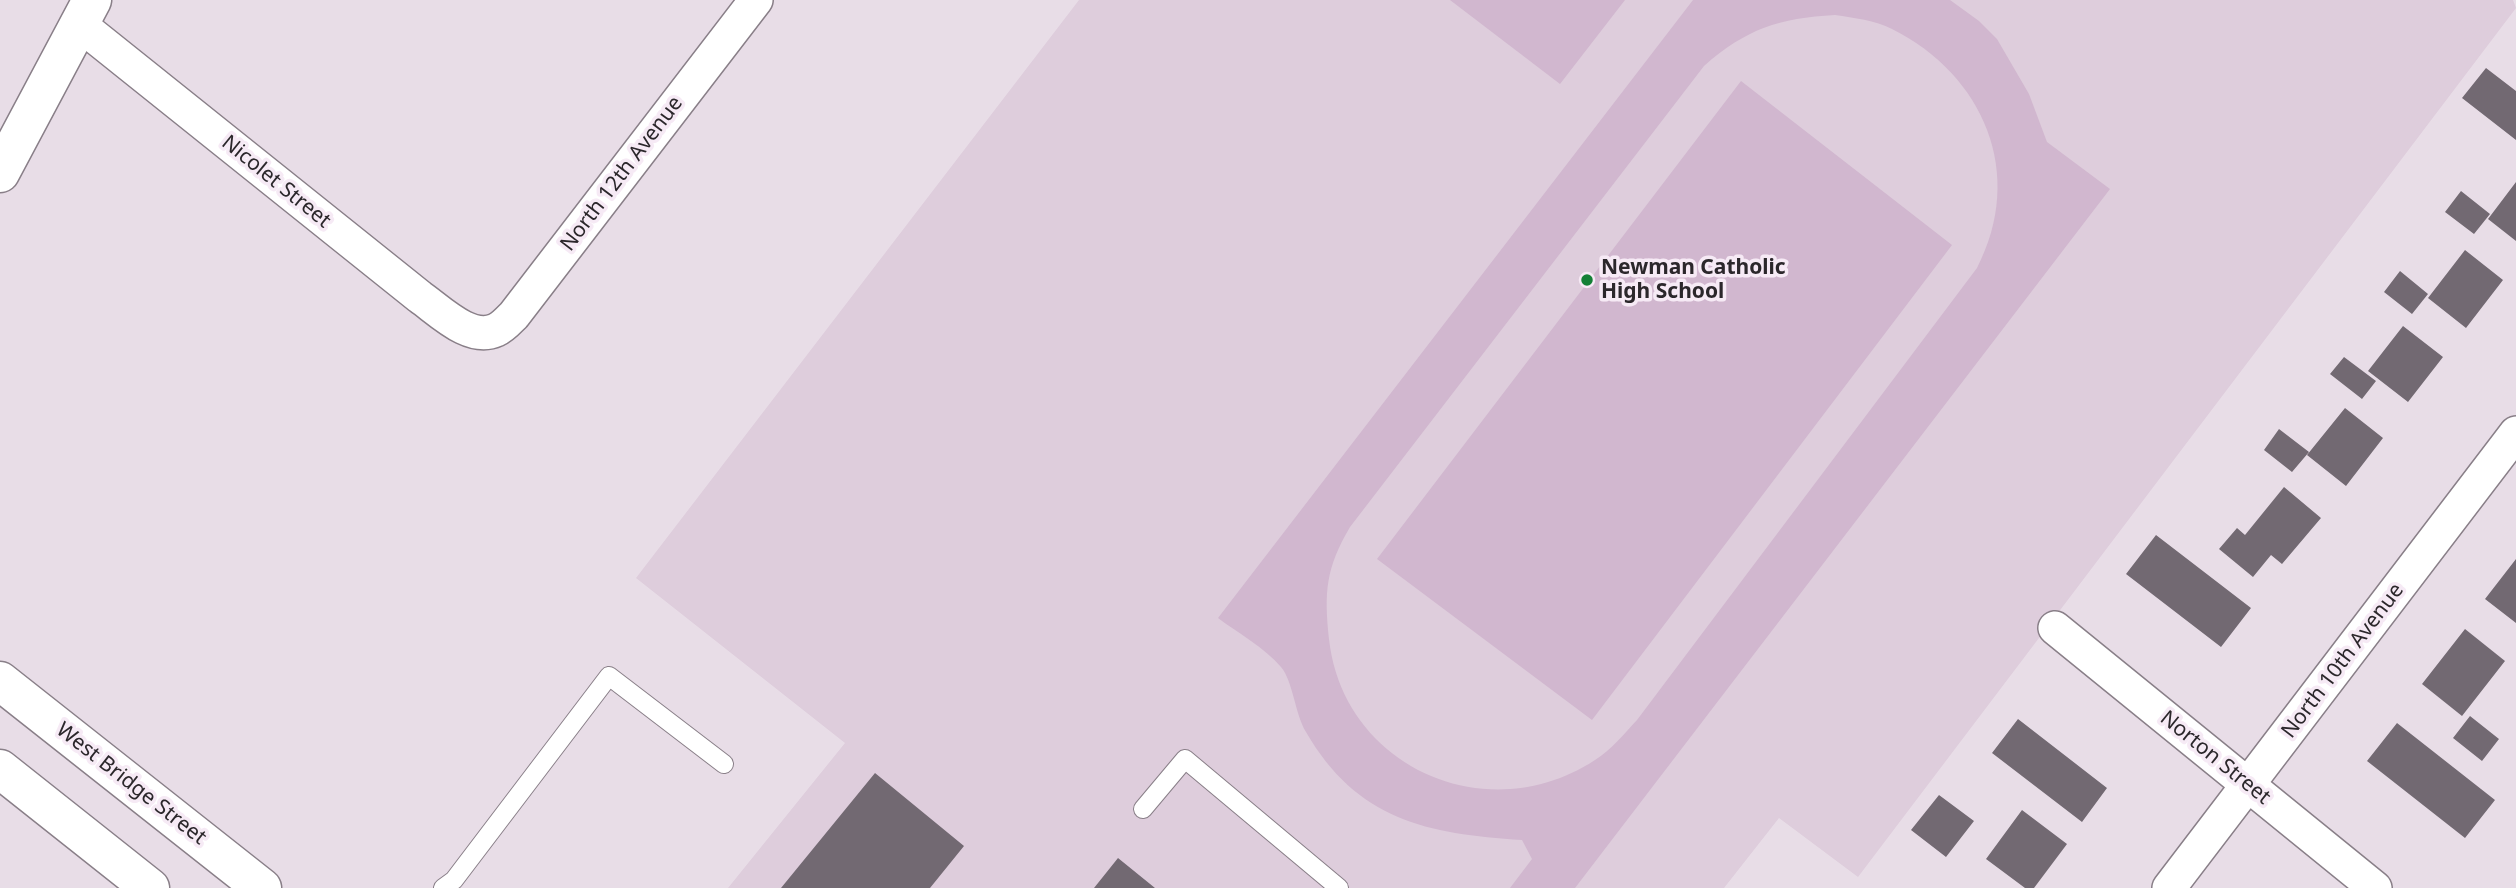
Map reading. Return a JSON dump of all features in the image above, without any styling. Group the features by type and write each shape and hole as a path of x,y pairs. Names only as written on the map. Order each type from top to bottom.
{"main road":[{"path":"0,173 85,12"},
{"path":"0,125 50,80"},
{"name":"West Bridge Street","path":"0,681 262,888"},
{"path":"0,769 150,888"}],"street":[{"name":"North 12th Avenue","path":"478,331 497,330 514,315 756,0"},
{"name":"Nicolet Street","path":"85,12 420,297 468,330 478,331"},
{"name":"North 10th Avenue","path":"2169,888 2516,433"},
{"name":"Norton Street","path":"2055,628 2375,888"}],"lane":[{"path":"443,888 454,880 609,676 724,764"},
{"path":"1143,809 1185,759 1339,888"}],"shaded area":[{"name":"Newman Catholic High School","path":"1079,0 2513,0 2516,8 1858,877 1779,818 1724,888 728,888 845,743 636,578"},
{"path":"1450,0 1625,0 1560,84"},
{"path":"1693,0 1950,0 1979,21 1997,39 2029,94 2047,142 2110,189 1575,888 1510,888 1532,859 1522,840 1455,833 1425,826 1398,817 1372,803 1348,785 1326,762 1306,732 1281,667 1259,647 1218,618","holes":["1835,15 1892,29 1924,49 1951,73 1972,100 1987,130 1996,163 1997,197 1991,233 1977,268 1637,720 1612,747 1595,760 1553,780 1510,789 1467,787 1427,774 1391,752 1361,722 1340,684 1329,639 1327,593 1331,568 1350,527 1704,66 1734,43 1764,28 1797,19"]},
{"path":"1741,81 1952,245 1592,720 1377,559"}],"building":[{"path":"2486,68 2516,91 2516,140 2462,98"},
{"path":"2516,182 2516,241 2488,219"},
{"path":"2461,191 2490,214 2474,234 2445,212"},
{"path":"2465,250 2503,280 2466,328 2428,298"},
{"path":"2400,271 2428,294 2412,314 2384,292"},
{"path":"2403,326 2443,357 2408,402 2368,371"},
{"path":"2344,357 2376,381 2362,399 2330,374"},
{"path":"2345,408 2383,438 2346,486 2307,455"},
{"path":"2279,429 2309,452 2292,472 2264,450"},
{"path":"2284,487 2321,518 2282,564 2271,555 2253,577 2219,549 2237,528 2245,535"},
{"path":"2156,535 2251,608 2221,647 2126,574"},
{"path":"2516,559 2516,623 2485,599"},
{"path":"2465,629 2505,661 2462,716 2422,684"},
{"path":"2470,716 2499,739 2482,761 2453,738"},
{"path":"2018,719 2107,788 2082,822 1992,753"},
{"path":"2397,723 2495,800 2465,838 2367,761"},
{"path":"875,773 964,846 930,888 781,888"},
{"path":"1939,795 1974,821 1946,857 1911,830"},
{"path":"2022,810 2067,844 2034,888 2025,888 1986,859"},
{"path":"1118,858 1155,888 1094,888"}],"place":[{"name":"Newman Catholic High School","path":"1587,280"}]}
